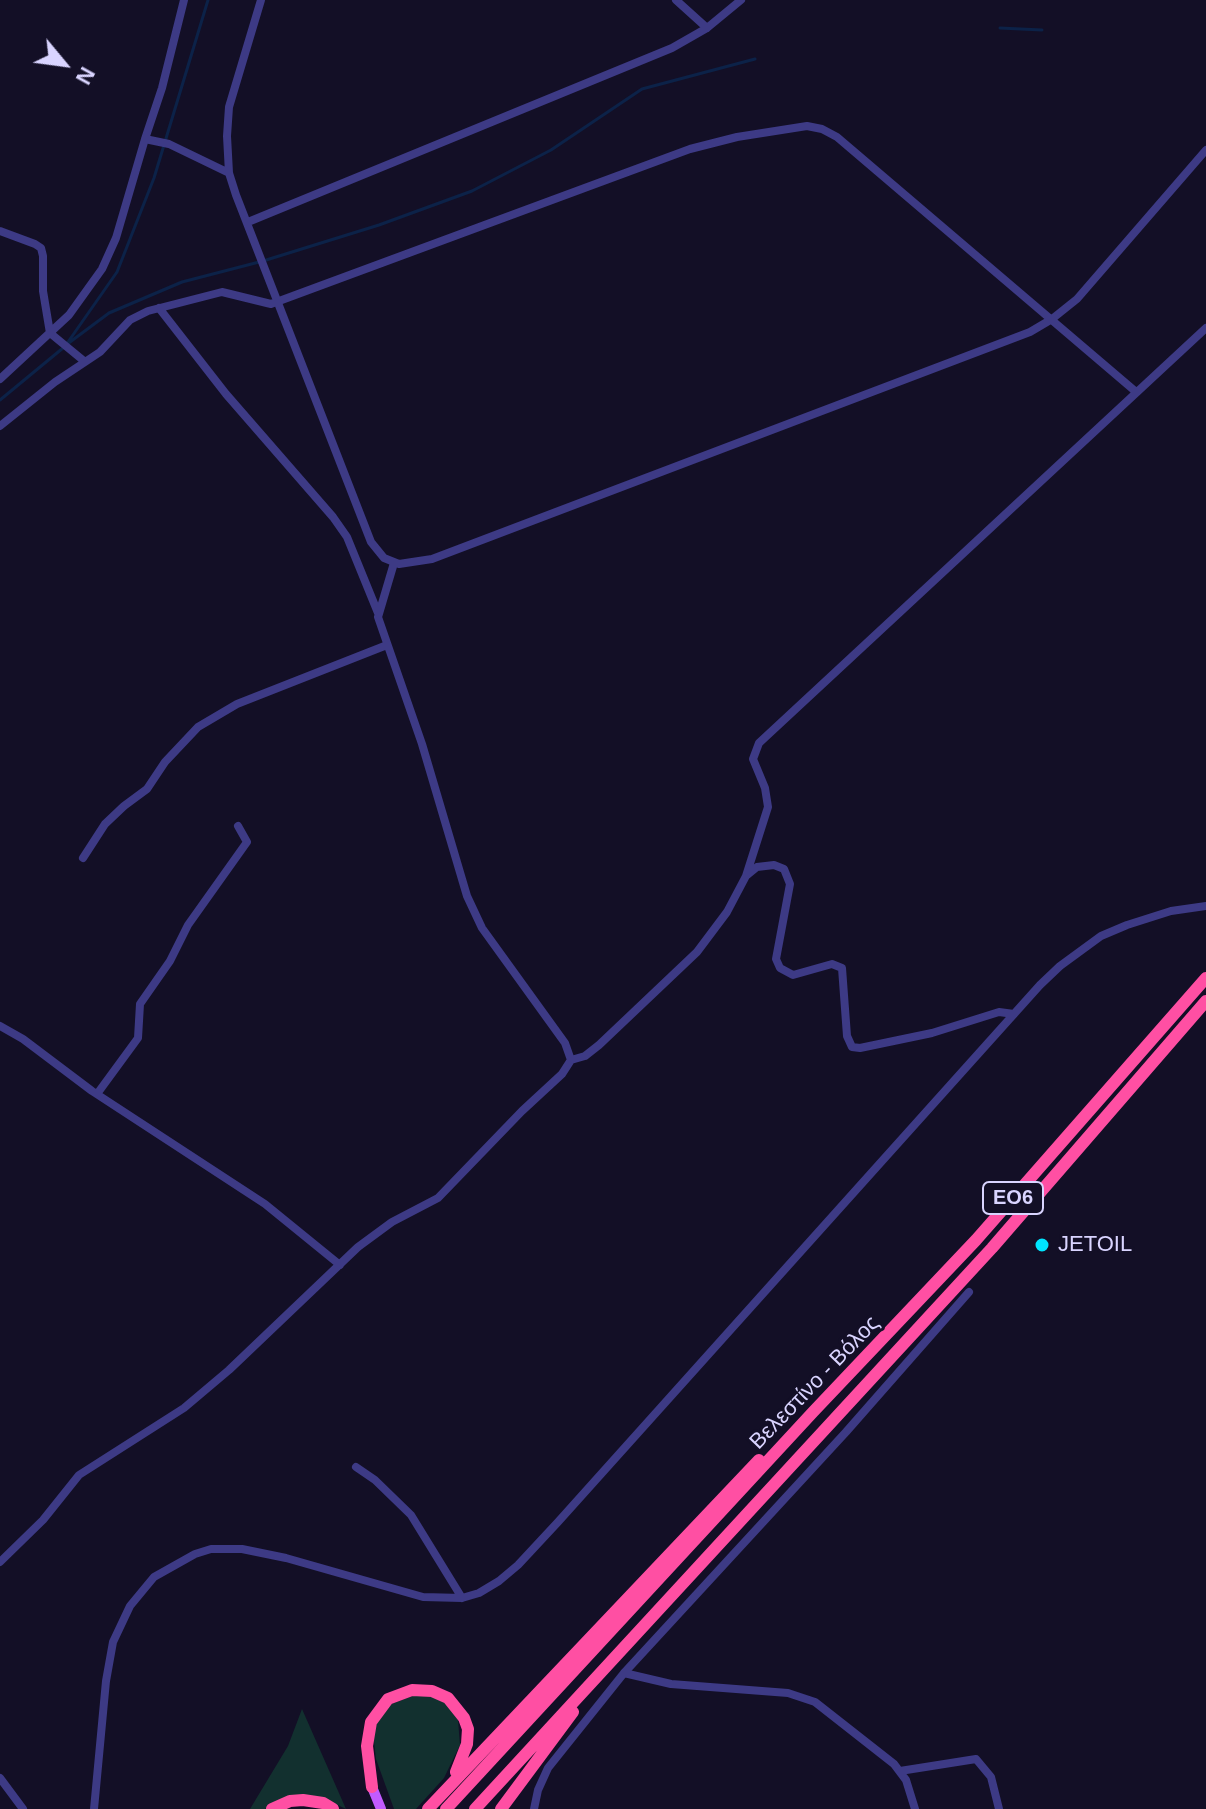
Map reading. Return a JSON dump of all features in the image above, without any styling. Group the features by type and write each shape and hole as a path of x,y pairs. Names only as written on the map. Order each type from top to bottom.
{"highway":[{"name":"Βελεστίνο - Βόλος","path":"446,1809 976,1240 1206,978"},
{"name":"Βελεστίνο - Βόλος","path":"475,1809 1046,1188 1206,1001"},
{"path":"428,1809 747,1471 813,1412"},
{"path":"501,1809 612,1658"},
{"path":"372,1787 367,1746 369,1728 376,1713 388,1699 404,1691 425,1690 448,1698 464,1720 466,1751 444,1792"},
{"path":"272,1809 283,1803 303,1800 323,1803 333,1809"}],"main road":[{"path":"372,1787 381,1809"}],"street":[{"path":"0,379 69,315 102,269 116,238 162,88 184,0"},
{"path":"261,0 229,107 229,173 371,542 380,555 394,563 410,565 432,559 1007,343 1052,319 1077,299 1206,150"},
{"path":"676,0 707,28"},
{"path":"248,222 684,43 741,0"},
{"path":"0,426 100,352 130,320 159,308 222,292 266,305 690,149 737,137 807,126 837,137 1135,391"},
{"path":"145,139 169,144 229,173"},
{"path":"0,231 35,244 42,251 43,291 50,333 84,361"},
{"path":"159,308 244,416 347,537 378,613 422,744 472,910 501,957 565,1043 571,1060"},
{"path":"0,1562 43,1520 79,1475 184,1408 383,1228 438,1198 562,1074 571,1060 585,1056 599,1045 697,952 727,912 746,876 768,807 765,788 753,759 759,743 1206,328"},
{"path":"378,613 394,563"},
{"path":"83,858 105,824 147,789 165,762 198,727 237,704 387,645"},
{"path":"97,1094 138,1038 140,1004 170,961 188,925 247,842 238,826"},
{"path":"746,876 757,867 774,865 787,873 790,884 776,959 780,968 793,975 832,964 842,968 847,1036 852,1047 932,1033 999,1012 1014,1014"},
{"path":"94,1807 107,1669 118,1630 147,1583 186,1557 211,1549 250,1550 423,1597 462,1598 479,1593 499,1581 518,1565 1060,966 1101,936 1161,914 1206,906"},
{"path":"0,1026 265,1204 340,1265"},
{"path":"534,1809 548,1768 624,1673 969,1292"},
{"path":"909,1338 920,1349"},
{"path":"356,1467 375,1480 411,1515 462,1598"},
{"path":"624,1673 671,1684 803,1697 837,1718 900,1771 915,1809"},
{"path":"900,1771 976,1759 991,1777 999,1809"},
{"path":"0,1778 23,1809"}],"green space":[{"path":"415,1695 444,1702 458,1720 460,1745 444,1778 416,1809 394,1809 376,1759 373,1733 389,1705"},
{"path":"302,1709 346,1809 323,1798 307,1795 272,1804 265,1809 250,1809 288,1746"}],"waterway":[{"path":"68,342 117,272 154,178 208,0"},
{"path":"1000,28 1042,30"},
{"path":"66,345 109,313 182,282 379,225 472,191 551,150 642,89 755,59"},
{"path":"0,400 63,348"}],"place":[{"name":"JETOIL","path":"1042,1245"}]}
